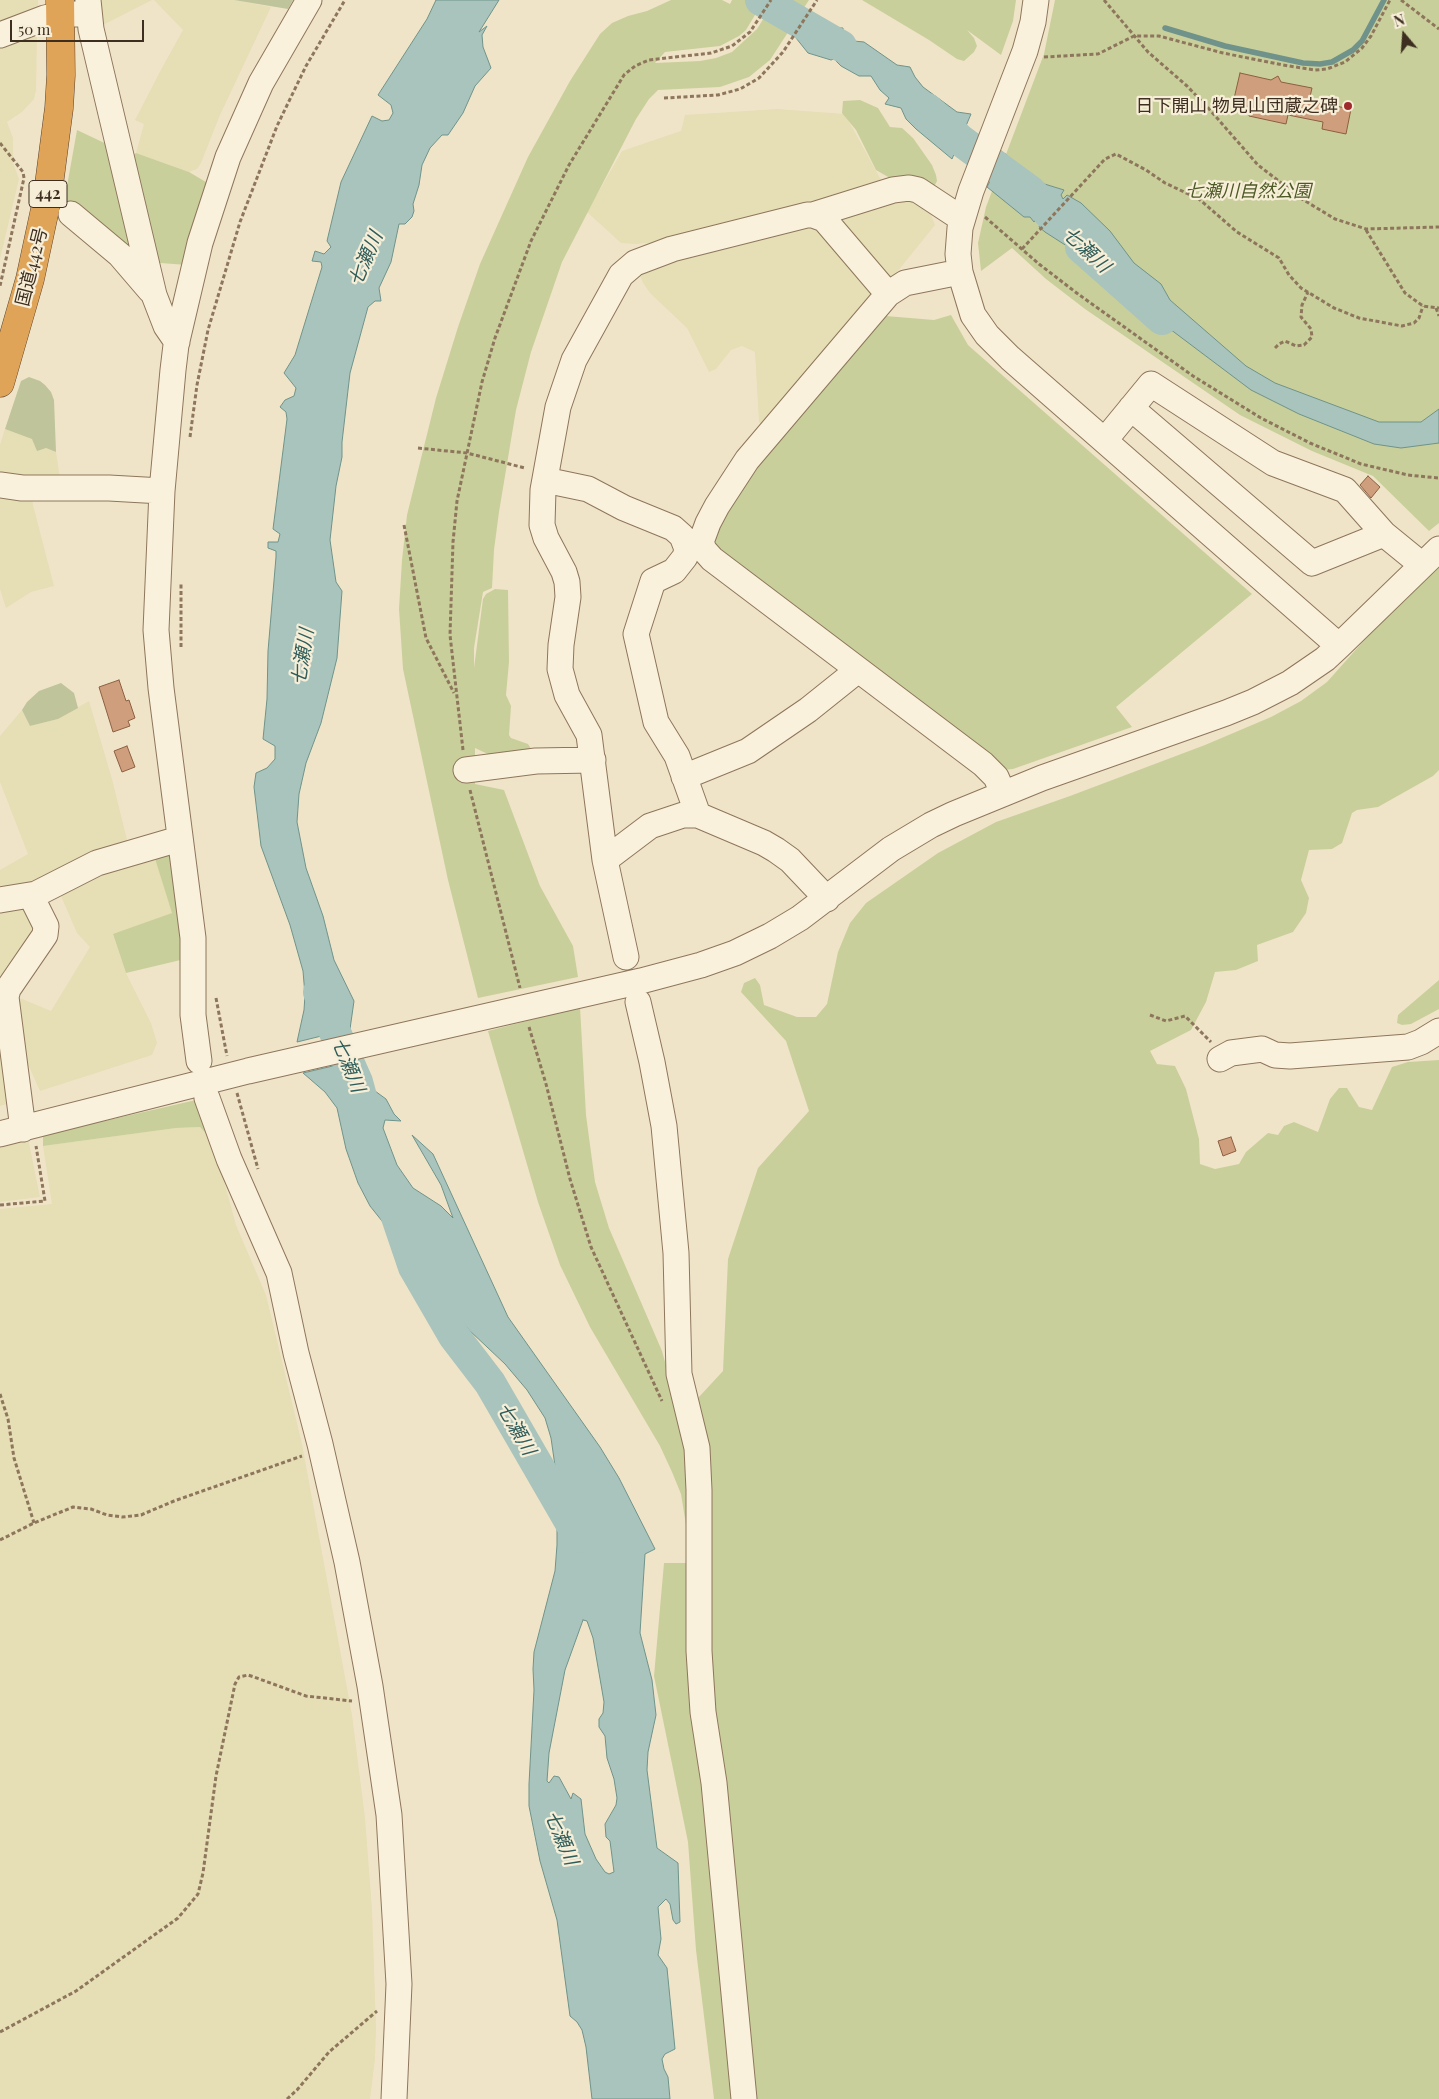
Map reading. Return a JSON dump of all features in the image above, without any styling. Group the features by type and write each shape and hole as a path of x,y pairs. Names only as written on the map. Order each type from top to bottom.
{"highway":[{"name":"国道442号","path":"0,383 30,279 47,200 59,108 61,7"}],"street":[{"path":"199,1061 193,1015 194,948 161,688 156,630 162,491 173,370 177,342 200,243 228,157 261,83 309,0"},
{"path":"1036,0 1032,29 972,191 971,216 958,246 960,272 969,306 987,334 1005,354 1339,646"},
{"path":"0,35 45,18 61,7 88,7 154,296 166,326 177,342"},
{"path":"626,957 605,860 588,730 567,695 560,669 560,653 568,605 568,589 564,572 546,538 542,525 542,500 558,407 574,360 616,283 627,269 642,259 672,249 796,217 814,215 893,190 909,188 918,190 971,216"},
{"path":"71,214 120,255 154,296"},
{"path":"814,215 824,219 888,294"},
{"path":"698,815 674,750 656,722 636,634 653,581 674,571 694,548 702,538 708,523 742,467 888,294 905,283 960,272"},
{"path":"31,896 46,926 45,936 8,989 6,997 20,1134 248,1071 640,981 716,960 770,936 827,899 908,838 954,814 1003,793 1253,702 1290,684 1325,659 1430,557 1384,534 1345,490 1273,463 1151,384 1105,440"},
{"path":"1131,408 1312,563 1384,534"},
{"path":"545,480 588,490 624,508 674,528 694,548 712,559 983,764 996,776 1003,793"},
{"path":"0,485 22,488 117,488 162,491"},
{"path":"684,776 748,751 815,705 858,670"},
{"path":"466,770 536,761 593,760"},
{"path":"605,860 650,826 683,815 698,815 776,850 790,860 827,899"},
{"path":"0,900 31,896 97,863 179,838"},
{"path":"638,1002 664,1126 676,1253 679,1374 697,1448 699,1490 699,1651 704,1712 714,1782 744,2099"},
{"path":"1223,1058 1262,1049 1275,1055 1290,1056 1395,1048 1421,1042 1439,1031"},
{"path":"207,1098 229,1160 279,1273 296,1353 320,1444 347,1562 370,1686 389,1815 399,1984 398,2042 394,2099"}],"path":[{"path":"665,1406 591,1247 572,1188 546,1084 519,1009 498,899 474,810 455,696 450,635 452,542 466,453 482,382 495,338 531,241 569,165 624,75 635,66 649,60 711,53 732,46 750,32 771,0"},
{"path":"664,98 718,95 750,84 777,61 816,0"},
{"path":"1104,0 1134,36 1167,70 1199,98 1236,142 1272,176 1322,212 1366,229 1439,227"},
{"path":"1038,56 1049,58 1098,54 1134,36 1159,36 1223,53 1283,65 1315,70 1327,69 1345,62 1362,48 1371,36 1390,0"},
{"path":"1401,0 1439,29"},
{"path":"0,143 23,172 24,178 0,286"},
{"path":"1022,249 1105,159 1116,154 1146,170 1165,183 1199,199 1236,232 1278,258 1289,275 1308,292 1348,314 1389,325 1410,325 1419,318 1423,306"},
{"path":"971,216 1022,249 1078,294 1167,358 1220,394 1282,430 1361,464 1408,475 1439,478"},
{"path":"1366,229 1400,288 1423,306 1437,308 1439,316"},
{"path":"1275,348 1285,342 1296,346 1304,345 1312,337 1311,329 1301,316 1302,305 1308,292"},
{"path":"418,448 466,453 510,463"},
{"path":"404,525 426,638 455,696"},
{"path":"1150,1014 1166,1021 1185,1016 1223,1058"},
{"path":"0,1205 45,1201 20,1134"},
{"path":"0,1394 8,1419 14,1458 34,1523"},
{"path":"0,1540 34,1523 74,1508 91,1509 106,1516 122,1518 141,1515 174,1500 308,1453"},
{"path":"0,2032 76,1991 178,1918 198,1894 203,1873 211,1805 218,1767 235,1684 240,1677 254,1676 296,1694 356,1701"},
{"path":"287,2099 301,2086 329,2052 379,2010"}],"shaded area":[{"path":"0,0 38,0 38,13 0,28"},
{"path":"93,0 152,0 97,28"},
{"path":"154,0 234,0 271,7 220,115 201,163 197,169 189,172 136,153 144,124 135,120 183,30"},
{"path":"29,35 37,37 36,90 34,99 22,112 7,122 13,138 13,163 19,179 0,259 0,46"},
{"path":"777,109 845,114 881,180 878,185 806,206 658,242 621,243 587,212 622,151 681,131 685,115"},
{"path":"902,196 928,207 935,225 889,282 839,224 839,216"},
{"path":"796,224 817,226 876,294 764,426 759,422 755,352 742,346 731,350 716,369 709,372 687,328 650,293 643,283 637,267"},
{"path":"5,429 33,439 56,452 61,485 31,485 33,505 54,586 31,592 6,608 0,589 0,445"},
{"path":"89,701 112,779 129,848 0,896 0,870 28,854 0,782 0,736 22,710 30,726 58,719"},
{"path":"152,849 173,913 113,935 126,973 151,1023 157,1043 152,1055 40,1091 23,1053 13,1102 0,1106 0,903 26,900 41,926 3,991 51,1011 90,947 77,933 58,889"},
{"path":"200,1127 213,1141 236,1225 266,1295 302,1444 352,1715 365,1818 372,1909 376,2027 375,2059 370,2099 0,2099 0,1209 52,1204 43,1146 176,1128"},
{"path":"28,1138 40,1197 0,1202 0,1146"}],"green space":[{"path":"234,0 293,0 288,9"},
{"path":"671,0 722,0 730,4 732,0 764,0 746,30 739,36 720,46 665,52 655,63 700,61 732,52 757,29 775,0 809,0 770,60 749,77 720,87 658,90 649,99 636,119 562,262 531,352 516,410 499,512 492,588 483,592 474,648 474,668 483,599 486,594 495,589 508,590 509,662 506,695 511,706 509,735 511,738 528,744 532,750 490,755 475,748 475,784 504,790 540,886 573,946 578,977 478,998 448,880 403,669 399,609 407,515 436,398 458,327 480,264 528,157 570,81 600,34 612,23 647,11"},
{"path":"862,0 1016,0 1013,21 1001,55 967,30 974,38 977,46 974,52 964,61 957,59"},
{"name":"七瀬川自然公園","path":"1055,0 1439,0 1439,523 1429,531 1373,476 1312,451 1240,415 1085,309 1046,279 1012,248 981,271 978,243 986,207 1044,54"},
{"path":"860,100 878,108 890,127 902,128 913,138 932,165 936,175 937,181 933,189 897,182 876,170 856,130 842,113 843,101"},
{"path":"77,130 132,156 136,153 189,172 211,185 187,265 134,261 64,203"},
{"path":"951,315 968,345 1252,594 1116,707 1132,727 1013,769 1003,770 714,552 710,539 754,464 886,316 934,320"},
{"path":"29,377 45,385 51,392 54,400 56,452 46,448 37,451 32,439 5,429 21,381"},
{"path":"1439,562 1439,770 1433,776 1378,807 1357,810 1352,813 1342,843 1332,849 1309,850 1301,880 1309,898 1306,913 1293,932 1257,945 1258,961 1236,970 1215,972 1206,1002 1191,1030 1150,1051 1157,1064 1175,1066 1186,1089 1199,1139 1200,1164 1215,1169 1239,1164 1246,1152 1268,1133 1278,1135 1284,1126 1294,1122 1318,1132 1330,1099 1339,1088 1347,1088 1359,1107 1372,1110 1392,1067 1408,1062 1439,1060 1439,2099 714,2099 696,1950 688,1842 654,1676 664,1563 697,1563 687,1531 681,1494 672,1472 660,1446 590,1327 560,1265 538,1202 488,1031 580,1007 586,1115 595,1182 609,1228 662,1351 670,1380 686,1411 723,1371 728,1259 758,1168 809,1111 786,1041 741,992 744,983 755,978 760,985 764,1005 797,1017 816,1017 827,1004 838,952 850,923 866,903 938,853 996,822 1205,745 1271,717 1301,701 1327,682 1417,581"},
{"path":"61,683 74,693 78,708 58,719 30,726 22,710 27,702 39,691"},
{"path":"169,846 189,958 126,973 113,934 172,913 152,849"},
{"path":"1439,980 1439,1009 1411,1024 1402,1025 1397,1023 1398,1015"},
{"path":"196,1100 213,1141 200,1127 176,1128 43,1146 43,1135"}],"water":[{"path":"436,0 499,0 479,32 487,26 482,35 483,47 491,68 475,86 463,113 448,135 442,135 430,148 422,165 412,217 405,224 399,224 391,262 379,288 381,301 375,301 368,307 350,373 342,457 336,486 330,540 336,582 342,591 337,658 321,723 306,763 299,794 297,822 306,868 323,916 334,960 354,1001 350,1029 297,1042 304,1010 303,971 290,925 261,846 254,787 256,773 267,768 275,759 275,746 263,739 276,557 276,551 268,548 268,542 278,542 280,534 273,529 287,419 286,412 280,407 285,400 294,396 296,388 284,373 295,355 322,267 321,262 312,261 315,251 324,254 331,247 327,241 341,182 372,116 382,121 389,120 393,113 391,105 378,95 427,19"},
{"path":"810,14 822,27 843,28 843,34 854,41 864,42 897,65 910,67 923,87 957,112 971,114 952,159 906,119 901,108 885,104 889,98 880,90 871,76 859,76 841,66 834,59 831,60 808,53 796,38"},
{"path":"1001,151 1007,155 1025,178 1064,190 1061,195 1063,199 1067,195 1081,203 1110,231 1134,263 1161,284 1170,300 1246,366 1275,383 1379,422 1421,422 1439,409 1439,443 1401,448 1374,444 1299,414 1251,390 1158,320 1112,275 1045,232 1039,227 1042,220 1037,218 1034,222 1030,217 1024,217 987,187 992,177 1017,192 1020,189 1006,160 999,156"},
{"path":"354,1061 363,1077 375,1091 386,1099 394,1114 401,1121 385,1120 383,1128 397,1165 413,1188 441,1206 453,1218 441,1185 412,1135 433,1154 508,1317 600,1447 619,1478 655,1549 645,1554 640,1633 652,1680 656,1715 648,1752 647,1770 657,1848 678,1863 680,1922 676,1924 673,1920 670,1904 666,1899 658,1907 661,1939 658,1955 667,1968 675,2049 665,2054 662,2059 668,2077 670,2099 592,2099 586,2047 582,2030 570,2016 557,1920 540,1861 529,1806 534,1652 555,1571 557,1545 557,1480 551,1438 545,1418 527,1390 505,1364 469,1330 370,1206 358,1183 346,1149 337,1108 325,1092 303,1073","holes":["583,1620 587,1621 593,1638 604,1702 603,1713 599,1719 599,1727 605,1736 607,1758 614,1779 617,1798 616,1805 605,1824 606,1837 610,1841 614,1872 609,1874 605,1872 596,1859 585,1834 581,1799 573,1793 571,1799 559,1777 554,1776 549,1783 547,1781 549,1753 565,1670"]}],"building":[{"path":"1240,73 1271,80 1278,76 1281,82 1312,88 1309,101 1351,109 1346,134 1322,129 1323,122 1288,115 1286,124 1249,116 1251,107 1233,103"},
{"path":"1368,476 1380,487 1371,498 1360,485"},
{"path":"119,680 126,701 129,700 135,718 128,721 130,726 113,732 99,687"},
{"path":"127,746 135,767 122,772 114,751"},
{"path":"1231,1137 1236,1151 1223,1156 1218,1141"}],"waterway":[{"name":"七瀬川","path":"761,0 841,46"},
{"path":"1165,28 1225,46 1303,63 1320,64 1332,62 1353,50 1362,41 1384,0"},
{"name":"七瀬川","path":"927,109 960,140 1031,192 1049,213"},
{"name":"七瀬川","path":"1081,247 1162,319"},
{"name":"七瀬川","path":"319,992 357,1082 363,1104"},
{"name":"七瀬川","path":"396,1214 414,1267 454,1336 490,1383 579,1537"}],"place":[{"name":"日下開山 物見山団蔵之碑","path":"1348,106"}]}
